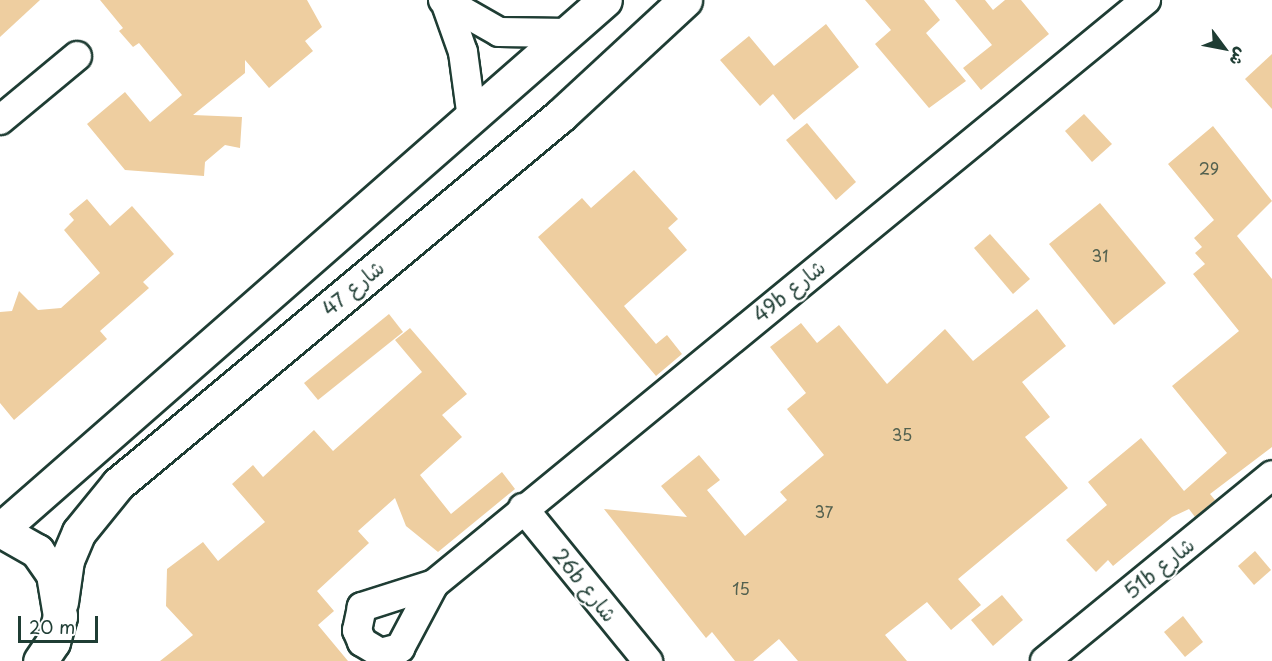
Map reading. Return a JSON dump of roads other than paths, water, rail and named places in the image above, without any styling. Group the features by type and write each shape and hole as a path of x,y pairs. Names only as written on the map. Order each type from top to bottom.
{"street":[{"path":"61,602 53,574 37,551 0,530 605,0"},
{"name":"شارع 47","path":"51,655 67,560 80,532 118,484 561,115 685,0"},
{"name":"49b شارع","path":"434,584 523,508 1146,0"},
{"path":"445,2 499,32 569,33"},
{"path":"445,2 463,52 471,119"},
{"path":"0,120 76,56"},
{"name":"51b شارع","path":"1045,661 1272,475"},
{"name":"26b شارع","path":"523,508 648,661"}]}
